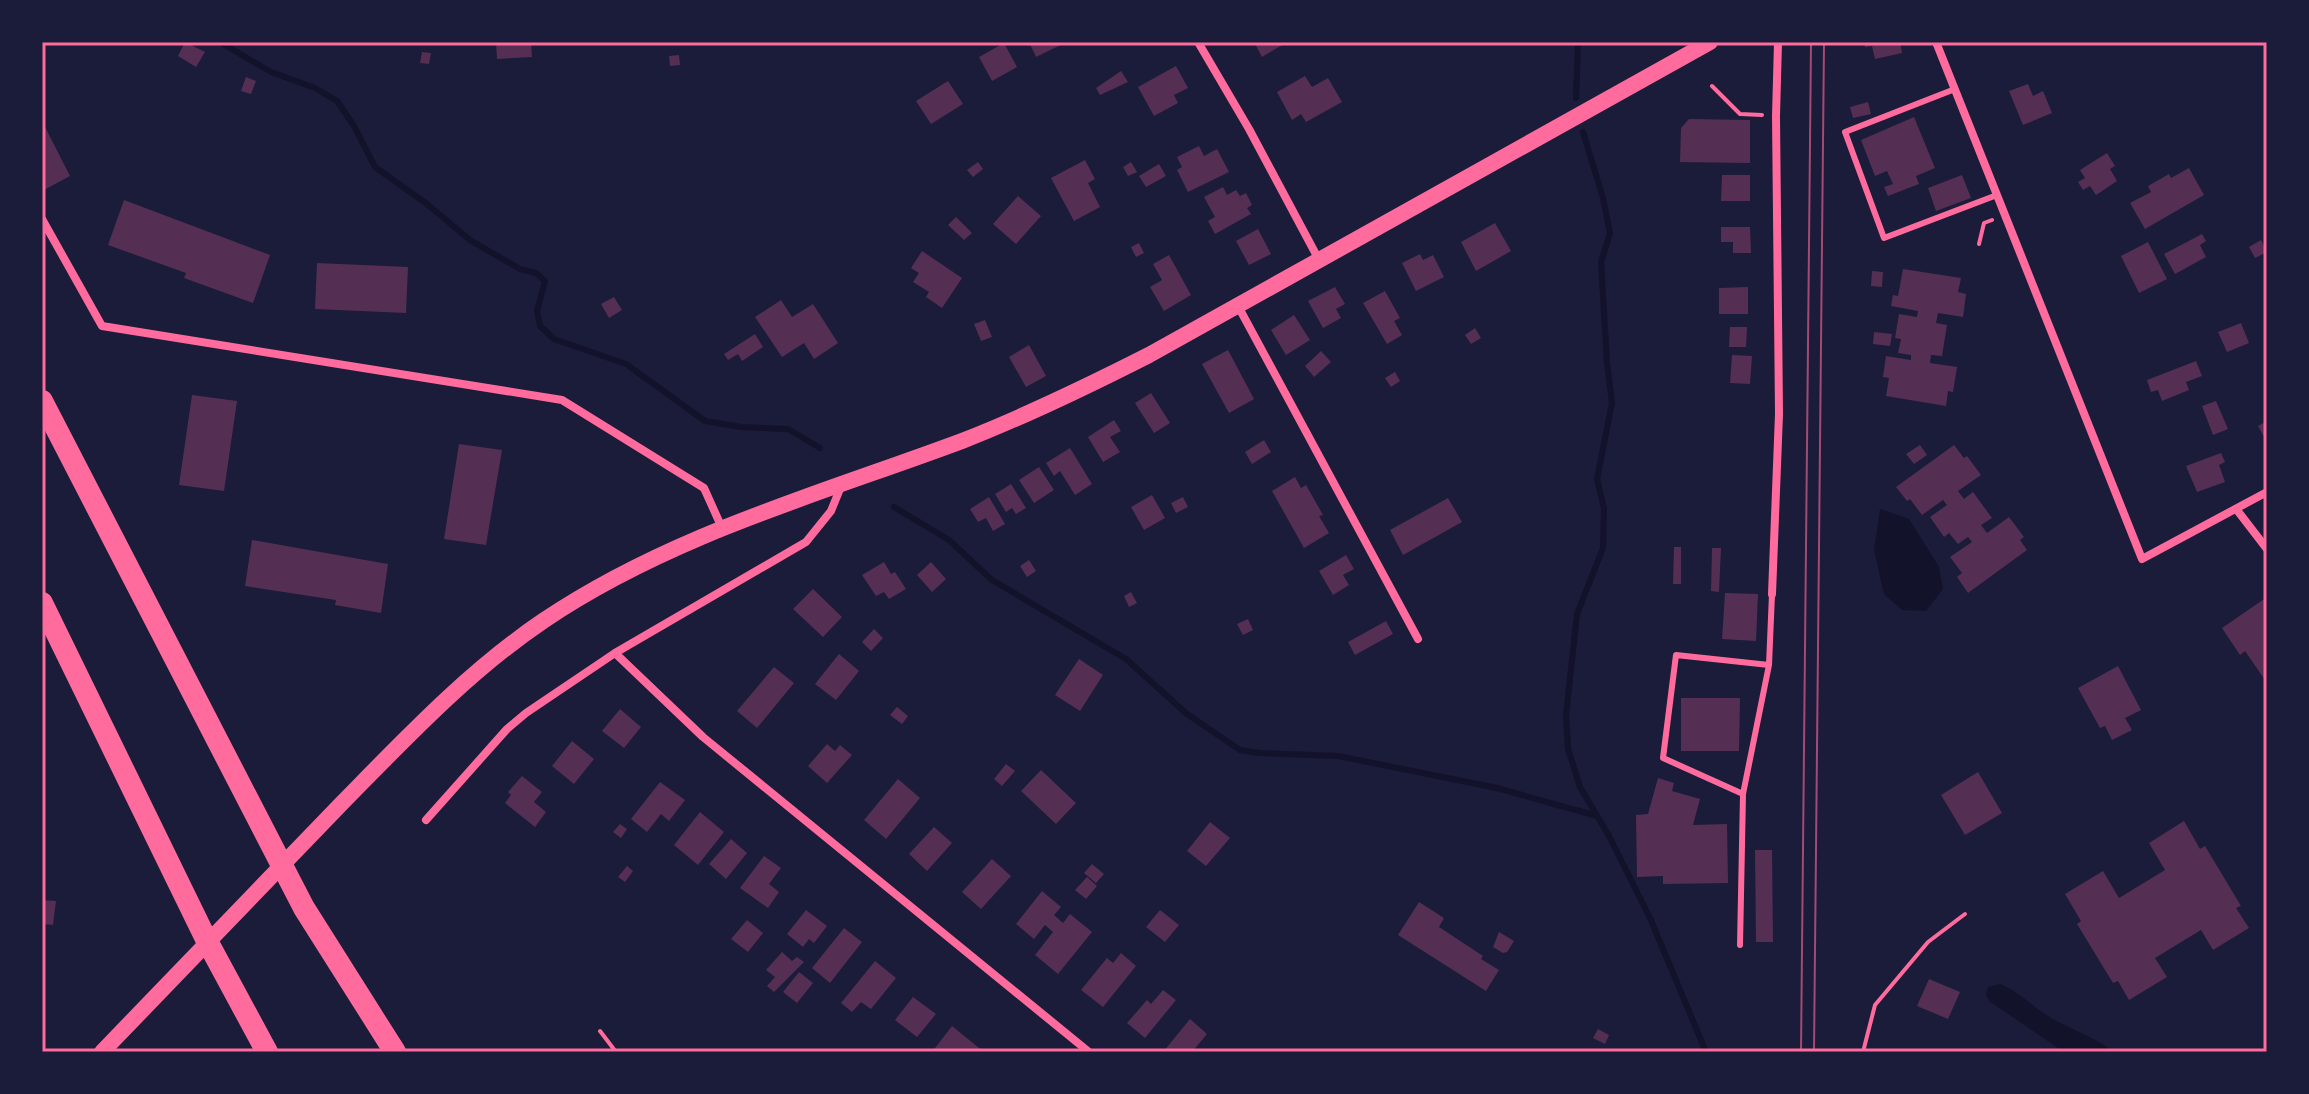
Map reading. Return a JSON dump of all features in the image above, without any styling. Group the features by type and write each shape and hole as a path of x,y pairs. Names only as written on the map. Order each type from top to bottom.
{"highway":[{"path":"42,401 304,908 395,1052"},
{"path":"42,603 206,939 267,1052"}],"main road":[{"path":"102,1052 433,712 504,649 586,594 722,528 964,440 1055,401 1149,355 1710,42"}],"street":[{"path":"1198,42 1319,260"},
{"path":"1772,594 1779,414 1778,42"},
{"path":"1936,42 2142,559 2267,492"},
{"path":"42,219 102,326 562,400 704,488 722,528"},
{"path":"1238,305 1418,639"},
{"path":"426,820 507,729 526,713 615,653 806,542 831,511 842,483"},
{"path":"2237,510 2267,549"},
{"path":"615,653 703,737 1089,1052"}],"lane":[{"path":"1955,89 1845,132 1884,238 1997,195"},
{"path":"1740,945 1743,794 1769,665 1772,594"},
{"path":"1743,794 1663,758 1676,655 1769,665"}],"path":[{"path":"1712,86 1740,114 1755,114"},
{"path":"1979,244 1984,223 2005,215"},
{"path":"1863,1052 1875,1005 1928,942 1965,914"},
{"path":"600,1031 616,1052"}],"shaded area":[{"path":"1880,509 1909,519 1939,567 1943,589 1926,611 1902,610 1884,594 1874,550"},
{"path":"2000,984 2053,1019 2114,1052 2064,1052 1989,1001 1986,995 1988,987"}],"building":[{"path":"185,42 205,52 196,67 178,56"},
{"path":"496,42 531,42 532,57 497,59"},
{"path":"1029,42 1067,42 1036,57"},
{"path":"1254,42 1283,42 1284,44 1262,57"},
{"path":"1864,42 1900,42 1902,53 1875,59 1872,46 1865,47"},
{"path":"1004,43 1017,67 992,81 979,57"},
{"path":"422,52 431,53 429,64 420,63"},
{"path":"679,55 680,65 670,66 669,56"},
{"path":"1176,66 1188,88 1174,95 1178,103 1154,116 1138,87"},
{"path":"1121,71 1128,82 1100,95 1096,88"},
{"path":"1305,76 1312,87 1328,78 1342,102 1306,122 1301,114 1292,120 1277,92"},
{"path":"246,77 256,81 251,94 241,91"},
{"path":"948,81 963,104 931,124 916,101"},
{"path":"2028,84 2033,96 2043,91 2052,113 2023,125 2009,91"},
{"path":"1868,102 1871,114 1853,118 1850,107"},
{"path":"1914,117 1935,168 1916,176 1919,184 1888,196 1884,187 1893,184 1887,171 1875,176 1861,140"},
{"path":"1689,119 1750,120 1750,163 1680,162 1681,128"},
{"path":"42,121 70,176 42,191"},
{"path":"1199,146 1204,156 1217,149 1229,172 1188,192 1177,170 1182,167 1177,157"},
{"path":"2107,153 2115,166 2110,169 2117,181 2096,195 2090,186 2083,190 2078,182 2085,178 2080,170"},
{"path":"1085,160 1095,179 1088,183 1100,207 1074,221 1051,178"},
{"path":"978,162 983,169 973,177 967,170"},
{"path":"1131,162 1137,172 1128,176 1123,167"},
{"path":"1159,164 1166,176 1146,187 1139,176"},
{"path":"2189,168 2204,195 2145,229 2130,203 2151,192 2148,186 2169,174 2171,178"},
{"path":"1722,175 1750,175 1750,201 1721,201"},
{"path":"1962,175 1971,198 1936,211 1928,188"},
{"path":"1223,187 1227,195 1236,190 1240,196 1246,193 1252,205 1247,208 1251,214 1215,234 1208,221 1215,217 1204,197"},
{"path":"1018,196 1041,216 1016,244 993,224"},
{"path":"124,200 270,255 253,303 184,278 186,273 108,245"},
{"path":"956,217 972,233 964,240 948,225"},
{"path":"1495,223 1511,251 1476,271 1461,242"},
{"path":"1721,227 1750,227 1751,253 1733,253 1733,242 1721,242"},
{"path":"1258,229 1271,254 1249,265 1236,241"},
{"path":"2202,234 2206,241 2200,245 2206,257 2175,274 2164,254"},
{"path":"2261,240 2267,252 2255,258 2249,247"},
{"path":"2148,242 2167,279 2139,293 2121,256"},
{"path":"1139,243 1144,253 1136,257 1131,247"},
{"path":"922,251 962,278 942,308 926,297 929,292 913,282 919,273 911,268"},
{"path":"1420,254 1423,260 1433,255 1444,277 1416,291 1402,263"},
{"path":"1169,255 1191,295 1164,311 1150,287 1162,280 1153,264"},
{"path":"317,263 408,267 406,313 315,309"},
{"path":"1903,269 1961,278 1958,292 1966,294 1963,317 1938,313 1936,323 1947,325 1942,356 1931,355 1930,363 1957,367 1953,392 1948,391 1946,406 1886,396 1889,378 1883,377 1886,356 1911,360 1911,355 1898,353 1901,339 1895,338 1899,314 1917,317 1918,311 1891,306 1893,295 1898,296"},
{"path":"1872,271 1883,272 1882,287 1871,286"},
{"path":"1335,287 1345,304 1336,309 1341,318 1323,328 1308,301"},
{"path":"1748,287 1748,314 1719,314 1719,288"},
{"path":"1385,291 1400,318 1394,321 1402,335 1387,344 1363,303"},
{"path":"614,297 622,310 609,318 601,304"},
{"path":"781,300 792,317 813,304 838,343 814,359 804,343 782,357 755,317"},
{"path":"1294,315 1310,340 1286,355 1271,330"},
{"path":"985,320 992,337 981,341 974,324"},
{"path":"2241,323 2249,343 2227,352 2218,332"},
{"path":"1730,327 1747,327 1746,347 1729,347"},
{"path":"1475,328 1481,338 1471,344 1465,335"},
{"path":"1874,332 1892,334 1890,346 1873,344"},
{"path":"755,334 763,347 742,361 738,354 728,360 724,354"},
{"path":"1029,345 1046,376 1026,387 1009,357"},
{"path":"1228,350 1254,399 1229,413 1202,364"},
{"path":"1321,351 1331,362 1314,377 1305,366"},
{"path":"1732,355 1752,356 1750,384 1730,383"},
{"path":"2196,361 2202,376 2186,382 2189,390 2162,401 2158,390 2151,392 2147,380"},
{"path":"1395,372 1400,381 1391,387 1385,378"},
{"path":"1151,393 1170,423 1154,433 1135,403"},
{"path":"192,395 237,401 224,491 179,485"},
{"path":"2216,401 2228,429 2213,435 2202,406"},
{"path":"1114,420 1121,431 1110,437 1120,452 1103,462 1088,437"},
{"path":"2267,421 2267,442 2258,426"},
{"path":"1264,440 1271,452 1252,464 1245,452"},
{"path":"459,444 502,450 486,545 444,539"},
{"path":"1920,445 1927,455 1914,464 1906,454"},
{"path":"1954,445 1981,475 1958,491 1964,499 1973,492 1992,518 1981,525 1987,533 2009,517 2024,537 2020,540 2027,550 1968,593 1957,577 1962,573 1950,557 1972,542 1968,537 1958,544 1949,533 1944,537 1930,517 1947,505 1943,500 1922,515 1896,487"},
{"path":"1070,448 1092,484 1075,495 1060,471 1054,476 1046,463"},
{"path":"2221,453 2225,462 2219,465 2225,482 2197,492 2186,466"},
{"path":"1039,467 1054,490 1034,503 1019,480"},
{"path":"1295,477 1301,488 1306,485 1329,533 1304,548 1272,491"},
{"path":"1011,484 1026,508 1016,514 1012,508 1006,512 995,494"},
{"path":"1152,495 1165,518 1144,530 1131,507"},
{"path":"989,497 1005,524 993,531 986,518 978,522 970,509"},
{"path":"1183,497 1188,507 1176,513 1171,503"},
{"path":"1448,498 1462,522 1403,555 1390,530"},
{"path":"252,540 388,564 381,613 335,605 336,600 245,586"},
{"path":"1674,547 1681,547 1681,584 1673,584"},
{"path":"1712,548 1721,548 1719,592 1711,591"},
{"path":"1346,555 1354,569 1343,575 1349,585 1333,595 1319,571"},
{"path":"1029,560 1036,571 1027,577 1020,566"},
{"path":"884,562 906,589 889,599 884,592 876,596 862,575"},
{"path":"931,562 946,579 932,592 917,575"},
{"path":"813,589 842,617 823,637 793,609"},
{"path":"1131,592 1137,603 1129,607 1124,596"},
{"path":"1725,593 1758,594 1756,641 1722,639"},
{"path":"2267,597 2267,683 2245,651 2240,655 2222,628"},
{"path":"1248,619 1253,630 1243,635 1237,624"},
{"path":"1386,621 1393,634 1355,655 1348,642"},
{"path":"874,629 883,638 871,651 862,642"},
{"path":"839,654 859,671 836,700 815,684"},
{"path":"1079,659 1103,675 1080,711 1055,695"},
{"path":"2118,666 2141,710 2125,718 2132,730 2112,740 2105,726 2100,728 2078,688"},
{"path":"774,667 794,683 757,728 737,711"},
{"path":"1681,698 1740,698 1739,751 1681,751"},
{"path":"897,707 908,716 902,724 890,715"},
{"path":"620,709 641,727 624,748 602,731"},
{"path":"572,741 594,759 574,784 552,766"},
{"path":"827,744 835,751 840,745 852,755 827,783 808,766"},
{"path":"1006,764 1015,771 1002,786 994,779"},
{"path":"1041,770 1076,803 1056,824 1021,791"},
{"path":"1978,772 2002,813 1965,835 1941,795"},
{"path":"522,776 542,792 534,802 546,812 535,827 505,803 511,795 508,792"},
{"path":"1658,778 1674,783 1672,791 1700,799 1693,825 1727,824 1728,883 1663,884 1663,876 1637,877 1636,815 1648,814"},
{"path":"898,779 920,798 886,839 864,820"},
{"path":"660,782 685,800 669,821 661,814 647,832 631,819"},
{"path":"700,812 724,832 698,865 674,845"},
{"path":"2184,821 2200,849 2205,846 2241,906 2236,908 2249,928 2213,950 2201,930 2155,958 2167,977 2129,1000 2118,981 2113,983 2077,924 2081,921 2065,894 2103,871 2119,898 2165,870 2149,843"},
{"path":"1210,822 1230,838 1206,866 1187,851"},
{"path":"620,824 627,829 621,838 613,832"},
{"path":"934,827 952,843 927,871 909,854"},
{"path":"731,839 747,853 726,879 709,864"},
{"path":"1755,850 1772,850 1773,942 1756,942"},
{"path":"764,856 781,868 769,884 779,892 768,908 740,888"},
{"path":"992,859 1011,876 981,909 962,892"},
{"path":"1092,864 1104,874 1096,883 1084,873"},
{"path":"627,866 633,871 625,882 618,877"},
{"path":"1087,877 1097,886 1086,899 1075,890"},
{"path":"1042,891 1061,907 1054,915 1063,923 1070,914 1092,932 1058,974 1035,955 1053,932 1045,925 1034,939 1016,924"},
{"path":"42,900 56,901 53,925 42,924"},
{"path":"1419,902 1444,918 1439,927 1499,970 1486,991 1398,935"},
{"path":"806,910 827,926 814,943 809,939 803,947 787,934"},
{"path":"1160,910 1179,925 1165,942 1146,927"},
{"path":"747,920 763,933 748,952 731,939"},
{"path":"844,928 862,942 830,983 812,968"},
{"path":"1499,932 1514,941 1507,952 1493,947"},
{"path":"782,952 792,961 797,957 804,962 774,992 767,986 775,977 766,970"},
{"path":"1121,953 1136,966 1103,1007 1081,990 1107,958 1113,963"},
{"path":"875,961 896,978 871,1009 861,1002 852,1012 841,1003"},
{"path":"799,972 813,983 797,1003 783,992"},
{"path":"1929,979 1960,992 1948,1019 1917,1006"},
{"path":"1163,990 1176,1000 1145,1038 1127,1023 1147,1000 1151,1004"},
{"path":"913,997 936,1014 917,1037 895,1020"},
{"path":"1190,1019 1207,1034 1192,1052 1163,1052"},
{"path":"952,1026 984,1052 932,1052"},
{"path":"1598,1029 1609,1035 1605,1044 1593,1038"}],"waterway":[{"path":"220,42 271,72 315,88 337,101 375,167 470,240 520,269 536,273 545,281 537,311 540,326 554,339 626,364 705,421 741,427 788,429 820,448"},
{"path":"1576,98 1578,42"},
{"path":"1583,132 1610,233 1601,262 1612,403 1597,479 1604,508 1603,548 1577,614 1566,715 1568,749 1580,787 1609,836 1650,918 1706,1052"},
{"path":"894,507 949,540 992,580 1126,659 1187,714 1240,750 1338,756 1497,788 1597,816"}],"tram line":[{"path":"1801,1052 1811,42"},
{"path":"1814,1052 1824,42"}]}
